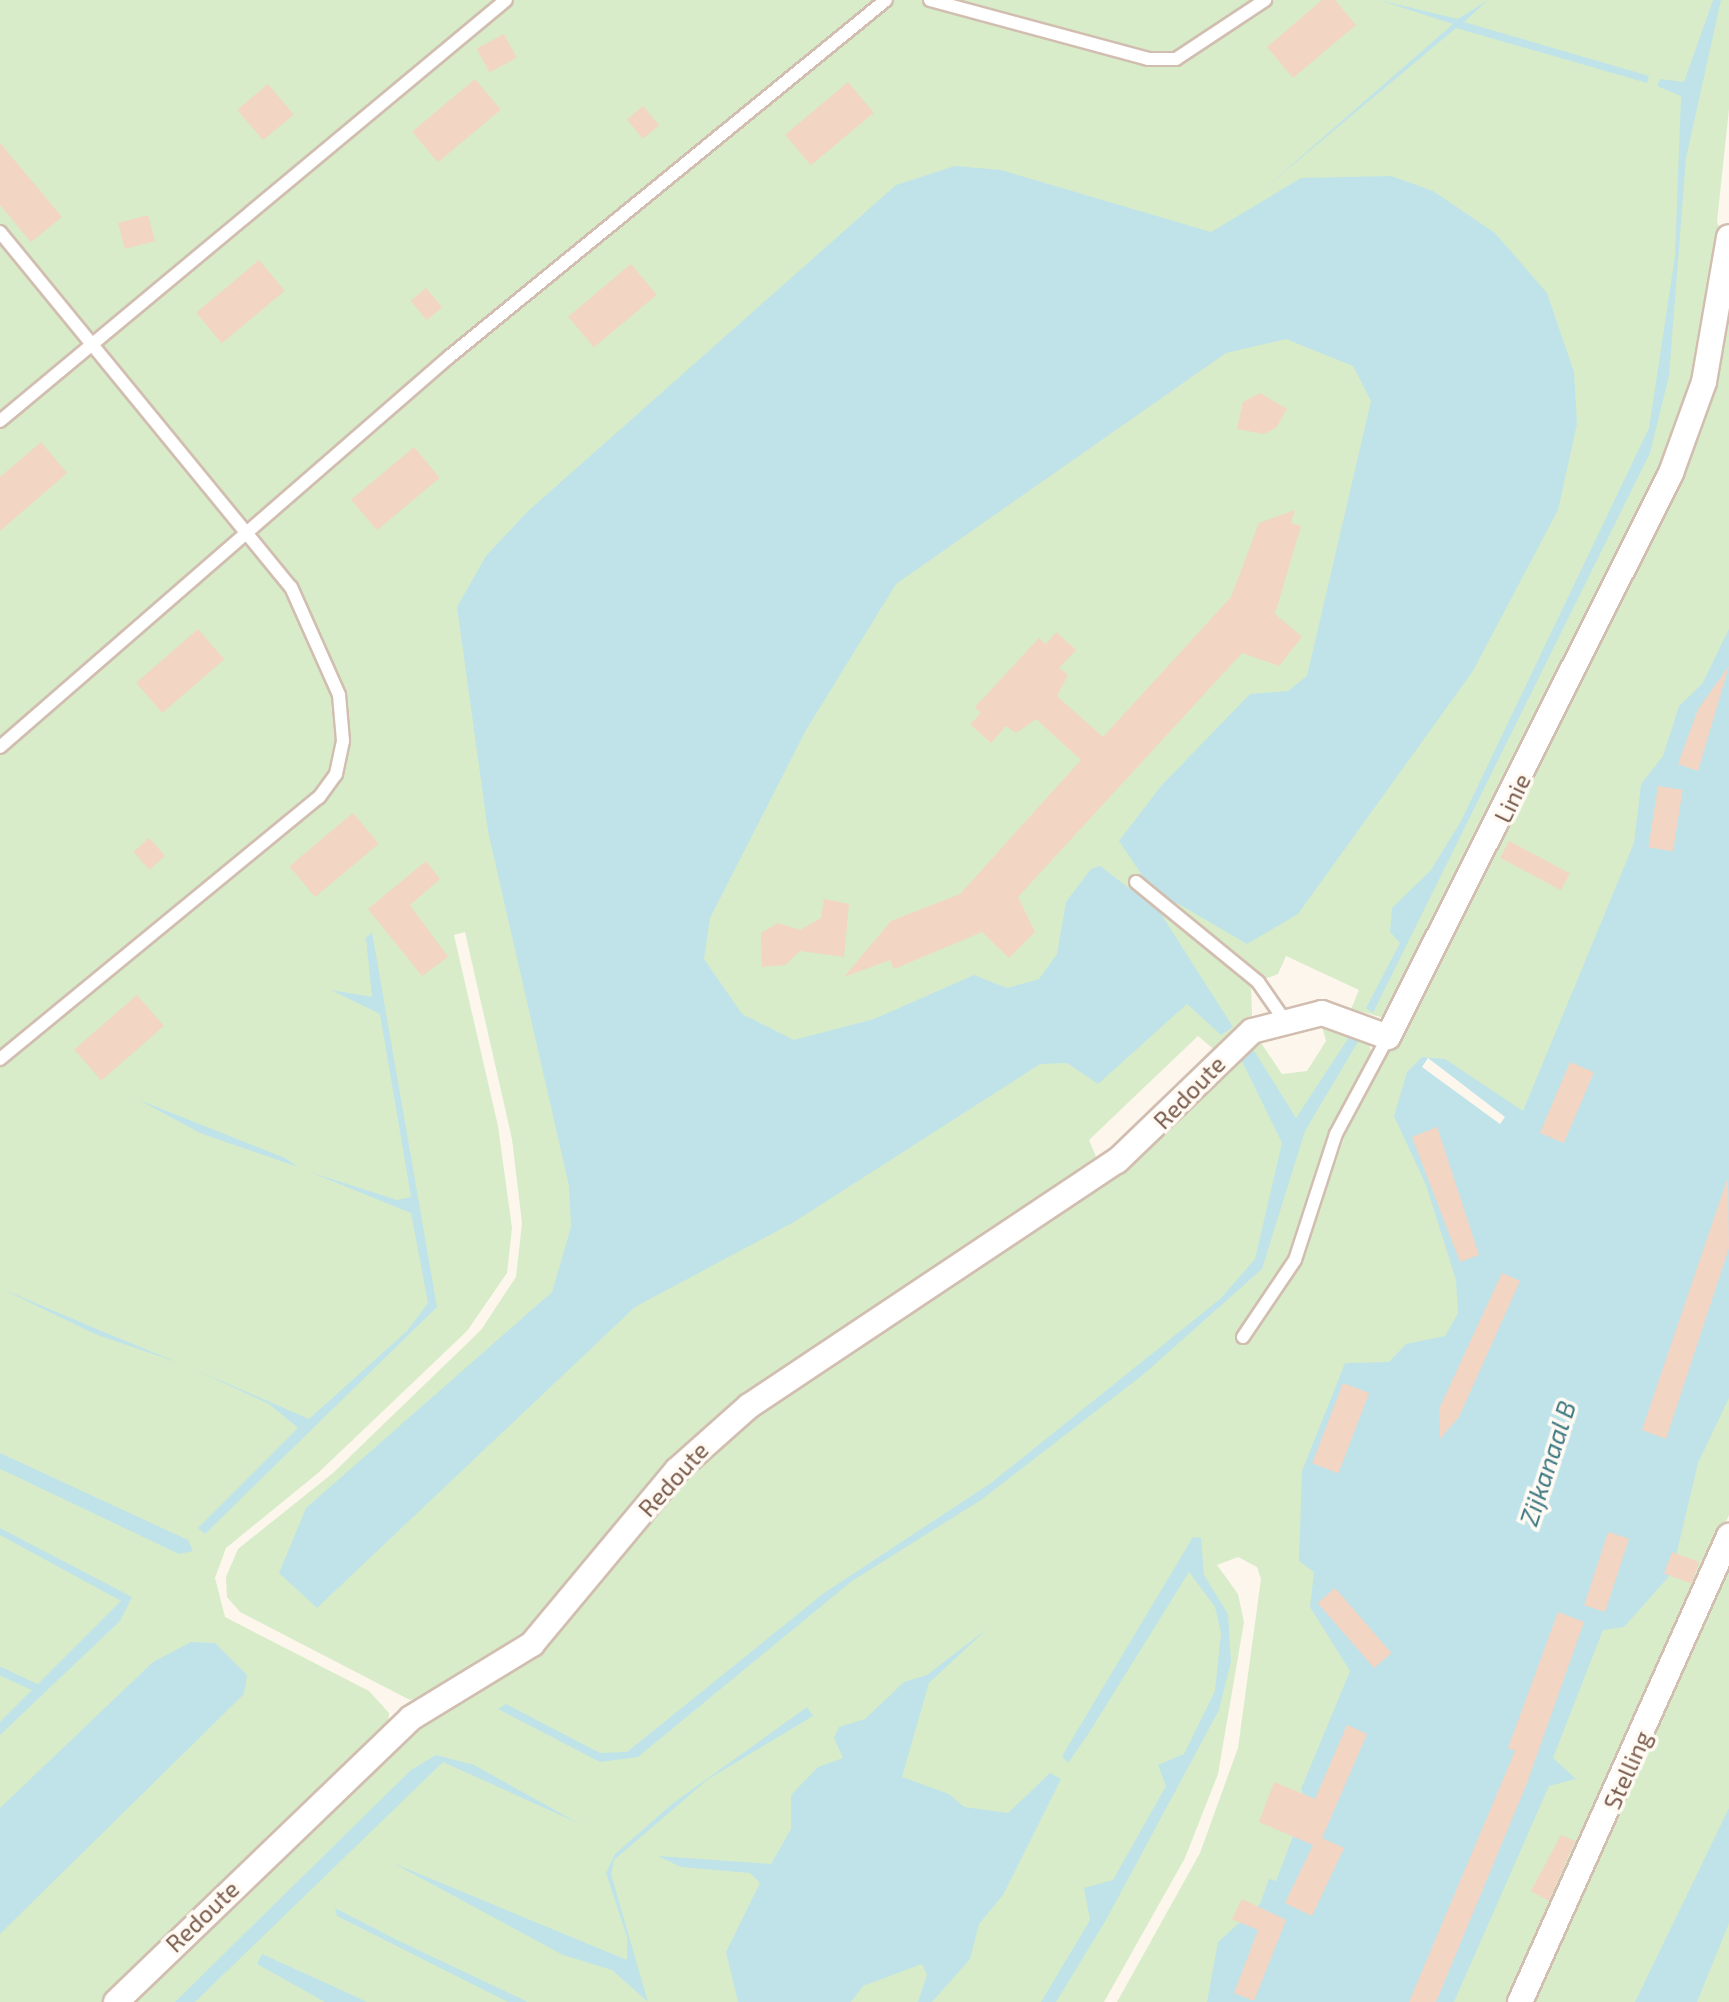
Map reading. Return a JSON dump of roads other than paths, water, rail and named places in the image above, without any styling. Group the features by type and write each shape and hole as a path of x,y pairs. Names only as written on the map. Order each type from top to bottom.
{"street":[{"name":"Linie","path":"1388,1037 1677,459 1704,382 1729,237"},
{"path":"1283,1018 1334,1014 1388,1037"},
{"name":"Redoute","path":"116,2002 411,1718 532,1644 711,1437 1117,1161 1234,1046 1283,1018"},
{"name":"Stelling","path":"1520,2002 1729,1536"}],"lane":[{"path":"0,421 506,0"},
{"path":"0,747 449,357 886,0"},
{"path":"930,0 1148,59 1176,59 1265,0"},
{"path":"0,232 249,532 321,641 339,695 343,741 336,774 319,797 0,1059"},
{"path":"1136,882 1258,982 1283,1018"},
{"name":"Linie","path":"1243,1337 1295,1260 1336,1134 1388,1037"}],"water":[{"path":"1379,0 1458,19 1488,0 1464,22 1649,76 1647,83 1456,28 1264,189 1453,24"},
{"path":"1713,0 1721,0 1686,158 1669,376 1650,453 1373,1013 1366,1008 1400,943 1390,932 1392,908 1431,870 1461,821 1649,428 1675,256 1681,96 1657,86 1660,79 1684,82"},
{"path":"955,166 1001,170 1211,232 1301,178 1391,176 1433,191 1495,233 1547,293 1574,372 1577,424 1558,510 1473,671 1298,914 1247,944 1177,903 1163,917 1233,1027 1221,1035 1187,1004 1098,1084 1067,1063 1040,1064 794,1222 635,1307 317,1608 279,1573 306,1508 552,1292 571,1227 569,1186 488,831 457,607 486,556 527,512 896,185","holes":["1286,339 1353,366 1371,401 1307,676 1288,691 1250,694 1161,786 1119,841 1142,875 1130,889 1100,866 1091,869 1066,902 1057,954 1039,979 1007,988 974,975 874,1019 794,1040 742,1014 704,959 710,918 806,730 896,584 1226,353"]},
{"name":"Zijkanaal B","path":"1729,629 1729,1398 1698,1463 1672,1573 1624,1627 1603,1630 1553,1758 1576,1779 1549,1786 1454,2002 1207,2002 1218,1942 1260,1904 1269,1879 1276,1881 1306,1802 1301,1789 1350,1671 1310,1607 1314,1572 1299,1561 1302,1471 1345,1363 1389,1362 1406,1344 1445,1336 1458,1313 1456,1280 1426,1185 1394,1116 1407,1072 1422,1057 1445,1059 1523,1111 1634,843 1641,784 1663,756 1679,706 1702,684"},
{"path":"372,932 437,1307 205,1534 198,1528 298,1428 269,1404 192,1368 309,1419 407,1331 428,1303 411,1213 310,1172 397,1200 411,1197 380,1014 331,990 372,997 366,938"},
{"path":"1351,1034 1359,1040 1305,1131 1262,1269 1144,1374 981,1500 852,1581 638,1757 600,1762 498,1709 506,1704 600,1753 627,1752 824,1593 991,1483 1220,1299 1255,1259 1282,1143 1240,1057 1253,1049 1296,1118"},
{"path":"139,1100 285,1158 298,1167 200,1133"},
{"path":"0,1288 99,1330 179,1363 95,1334"},
{"path":"0,1453 188,1540 193,1551 179,1554 0,1469"},
{"path":"0,1528 132,1597 120,1621 0,1735 0,1722 121,1601 0,1535"},
{"path":"1193,1537 1201,1538 1204,1575 1228,1614 1231,1662 1219,1710 1106,1920 1056,2002 1041,2002 1090,1920 1084,1888 1113,1880 1166,1786 1158,1765 1184,1754 1215,1691 1221,1633 1215,1607 1189,1572 1068,1763 1062,1756"},
{"path":"988,1628 929,1683 902,1777 949,1794 964,1807 1008,1813 1050,1773 1061,1779 1003,1895 979,1924 970,1959 932,2002 918,2002 927,1975 922,1964 863,1986 851,2002 738,2002 726,1952 760,1883 750,1873 681,1867 658,1856 771,1864 791,1829 791,1795 818,1767 843,1758 834,1738 839,1727 865,1719 904,1682 927,1675"},
{"path":"191,1642 215,1643 247,1675 244,1694 0,1934 0,1808 153,1662"},
{"path":"807,1707 813,1716 707,1780 614,1860 611,1874 648,2002 612,1970 563,1955 393,1863 627,1960 627,1937 606,1873 615,1854 672,1804"},
{"path":"436,1755 474,1765 580,1824 443,1762 195,2002 175,2002 411,1770"},
{"path":"1729,1808 1729,1923 1697,2002 1635,2002"},
{"path":"335,1908 528,2002 508,2002 337,1916"},
{"path":"262,1954 367,2002 325,2002 257,1964"}],"waterway":[{"path":"0,1671 36,1688"}]}
